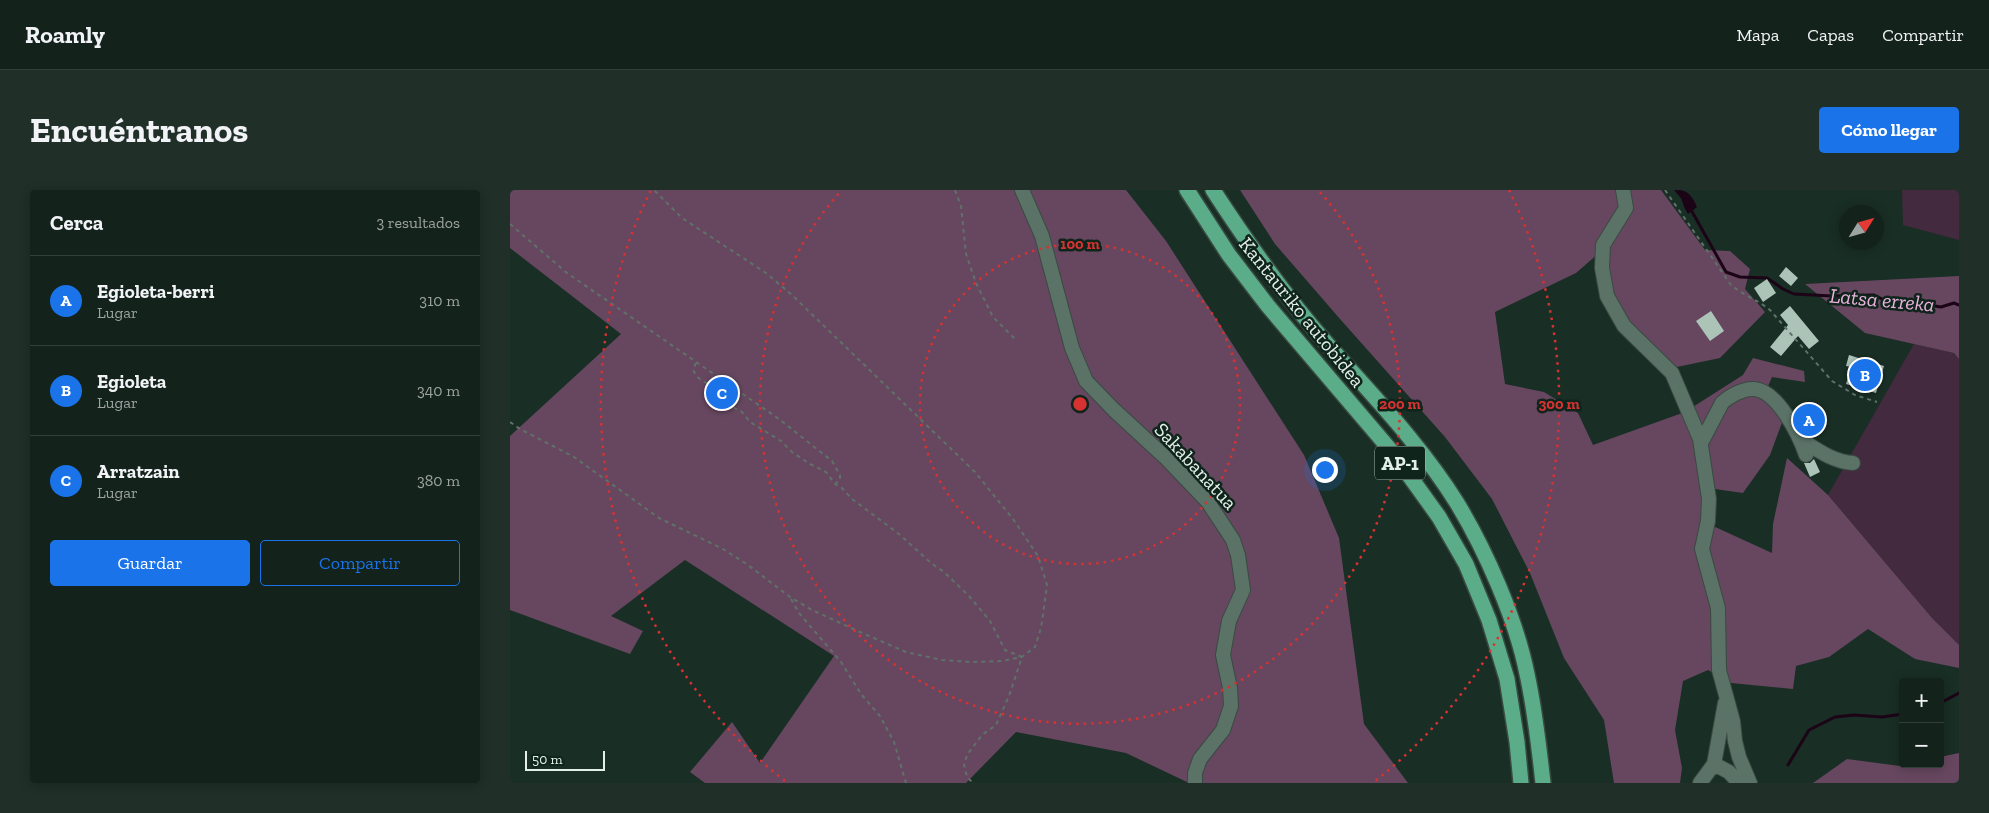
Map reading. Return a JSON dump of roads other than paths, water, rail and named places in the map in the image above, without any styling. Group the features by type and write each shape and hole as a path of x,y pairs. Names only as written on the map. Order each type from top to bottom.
{"highway":[{"name":"Kantauriko autobidea","path":"1186,190 1229,256 1268,306 1393,453 1439,516 1461,556 1488,620 1507,679 1517,742 1521,783"},
{"name":"Kantauriko autobidea","path":"1212,190 1247,243 1286,294 1410,437 1457,503 1485,556 1512,622 1527,673 1543,783"}],"street":[{"name":"Sakabanatua","path":"1022,190 1042,236 1072,348 1086,381 1127,423 1165,457 1208,502 1233,540 1238,555 1243,590 1229,621 1223,655 1230,688 1231,706 1223,730 1200,759 1195,773 1195,783"},
{"path":"1623,190 1626,208 1603,245 1602,268 1607,296 1624,326 1672,373 1690,411 1701,443 1709,499 1708,521 1702,549 1718,608 1719,670 1733,721 1739,757 1750,783"},
{"path":"1701,443 1722,403 1728,398 1753,388 1761,391 1778,406 1792,424 1806,455"},
{"path":"1800,439 1830,457 1846,463 1853,463"},
{"path":"1700,783 1714,764 1726,695"},
{"path":"1714,764 1729,772 1739,783"}],"waterway":[{"name":"Latsa erreka","path":"1676,190 1682,197"},
{"name":"Latsa erreka","path":"1690,208 1726,272 1740,277 1767,278 1794,294 1832,296 1874,295 1882,299 1886,304 1923,304 1941,307 1954,303 1959,305"},
{"path":"1944,701 1959,693"},
{"path":"1788,765 1809,730 1835,717 1854,715 1882,717 1899,715"}],"place":[{"name":"Egioleta","path":"1865,375"},
{"name":"Arratzain","path":"722,393"},
{"name":"Egioleta-berri","path":"1809,420"}]}
